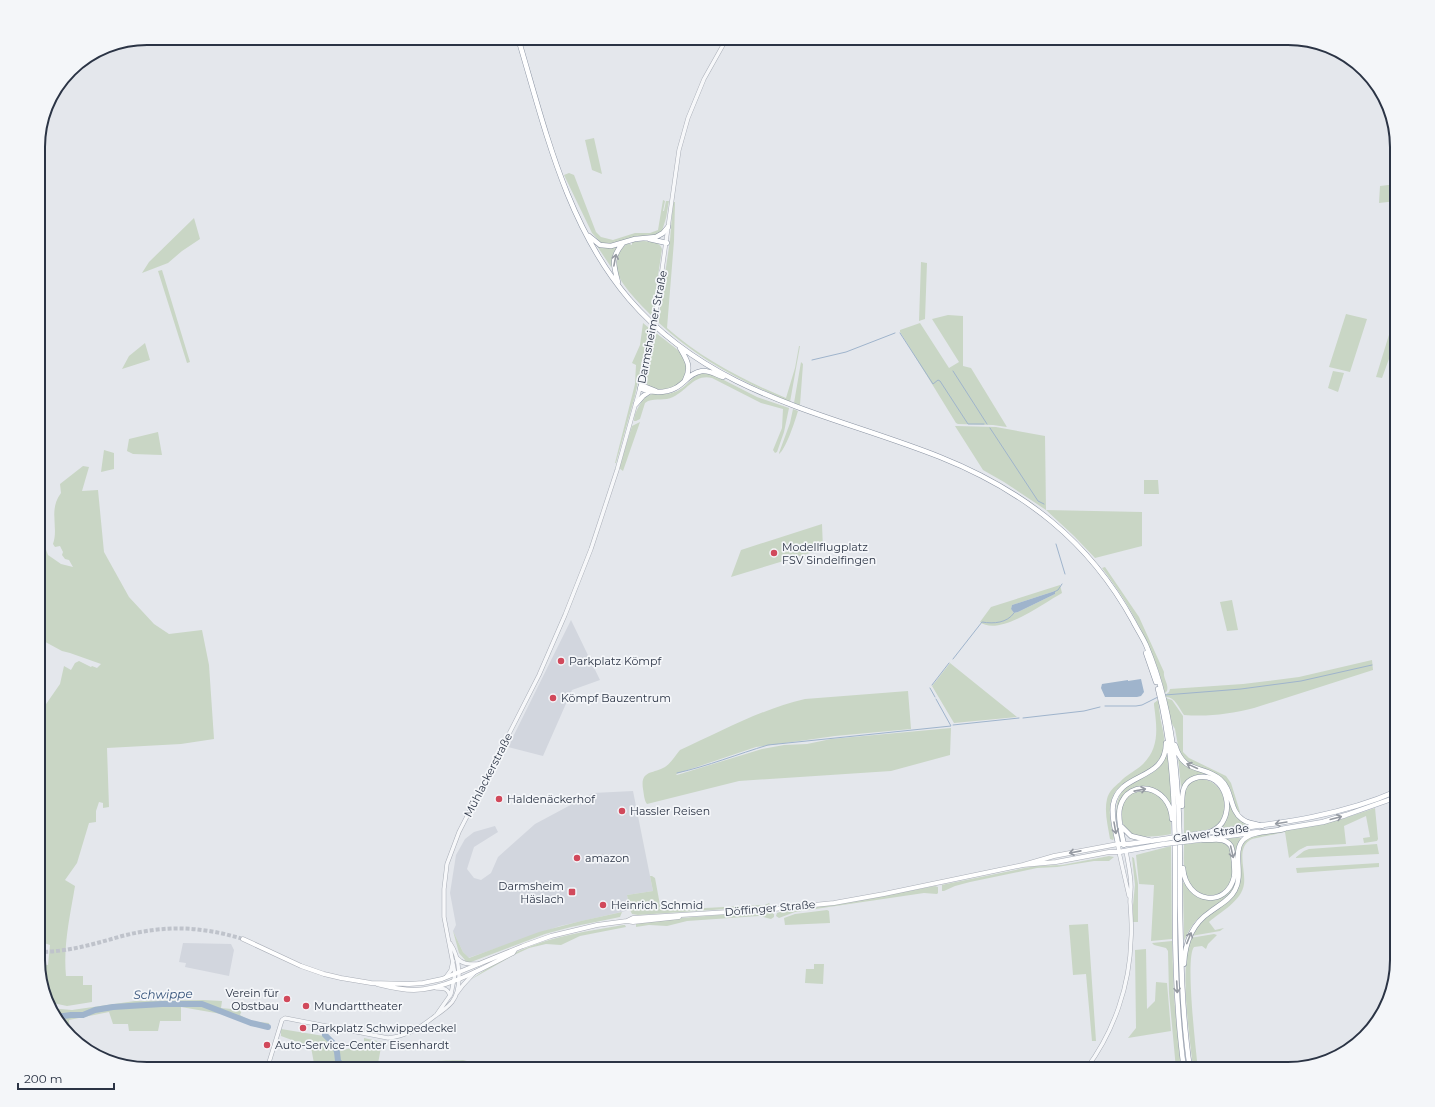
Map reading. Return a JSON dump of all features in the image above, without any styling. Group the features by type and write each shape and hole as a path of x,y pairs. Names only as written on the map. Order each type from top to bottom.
{"main road":[{"path":"520,45 554,158 567,194 600,259 618,285 647,318 679,346 728,377 794,406 946,460 985,477 1013,493 1053,522 1084,552 1114,589 1136,626 1160,690 1176,750 1183,761 1190,766 1221,780 1229,792 1233,807 1238,816 1248,823 1262,826"},
{"path":"656,238 668,227"},
{"path":"585,232 593,241 600,245 611,246 633,239 648,238 656,238 667,241"},
{"path":"648,238 667,241"},
{"path":"618,285 613,261 617,251 623,243"},
{"path":"679,346 689,365 688,374 685,381"},
{"path":"636,404 649,392 670,391 678,387 694,374 703,371 728,377"},
{"path":"640,386 656,391"},
{"path":"640,386 649,392"},
{"path":"1163,704 1174,804 1177,982 1183,1062"},
{"path":"1168,720 1180,817 1182,976 1189,1062"},
{"path":"1119,852 1113,812 1116,795 1130,782 1152,771 1159,764 1166,750 1166,731"},
{"path":"1180,817 1182,812 1182,795 1185,785 1192,779 1199,777 1212,779 1218,782 1224,791 1227,807 1222,824 1210,832"},
{"path":"1126,851 1121,826 1120,809 1126,797 1131,792 1140,789 1154,790 1160,794 1170,809 1172,816 1172,847 1175,852"},
{"name":"Calwer Straße","path":"1023,865 1056,862 1109,852 1126,851 1164,844 1210,832 1299,820 1350,808 1390,794"},
{"name":"Calwer Straße","path":"846,901 1023,865 1054,856 1118,844 1124,845 1164,839 1200,839 1284,829 1322,822 1390,799"},
{"path":"1121,826 1131,836 1152,840"},
{"path":"1182,976 1185,948 1192,932 1204,916 1227,900 1237,886 1240,876 1239,851 1244,840 1251,835 1284,829"},
{"path":"1180,858 1186,882 1195,893 1201,897 1208,898 1218,896 1227,890 1232,882 1234,872 1231,846 1229,843 1222,840 1200,839"},
{"name":"Döffinger Straße","path":"371,983 416,984 446,977 517,948 566,932 597,925 627,921 633,918 774,909 846,901"},
{"path":"243,939 316,972 371,983"},
{"name":"Döffinger Straße","path":"371,983 407,990 432,988 476,972 513,953 517,948"}],"street":[{"name":"Darmsheimer Straße","path":"565,615 608,501 636,404 656,312 677,163 688,118 704,78 723,45"},
{"name":"Mühlackerstraße","path":"456,980 457,973 455,958 449,946 450,943 444,917 444,876 447,864 458,832 539,675 565,615"},
{"path":"1126,851 1131,886 1130,901"},
{"path":"1090,1062 1105,1038 1117,1011 1128,973 1132,925 1130,901 1119,852"},
{"path":"446,977 451,970 455,958 465,963 480,964"},
{"path":"269,1062 283,1019 294,1019 388,1038 398,1037 412,1032 447,1008 463,985 476,972"},
{"path":"455,998 456,980"},
{"path":"437,1014 450,996 456,980"},
{"path":"432,988 446,989 450,996"}],"shaded area":[{"path":"571,620 600,680 572,690 543,756 508,747"},
{"path":"633,791 653,891 627,895 630,910 560,926 468,958 463,952 453,931 456,925 450,893 456,855 465,839 474,832 495,826 498,832 474,847 467,869 474,878 481,880 491,873 498,857 535,824 593,793"},
{"path":"183,943 231,944 234,950 229,976 185,967 186,963 179,962"}],"green space":[{"path":"594,138 602,174 592,170 585,140"},
{"path":"569,173 574,175 596,232 601,237 613,240 635,233 650,233 658,230 663,200 665,201 663,211 666,201 669,201 662,231 654,236 637,236 615,244 602,244 592,233 564,175"},
{"path":"1390,185 1390,202 1379,203 1380,186"},
{"path":"673,202 675,202 674,241 667,328 694,349 724,368 754,384 786,398 800,346 790,402 754,386 720,368 688,347 658,322 670,240"},
{"path":"194,218 200,239 168,263 142,273 149,262"},
{"path":"644,241 657,243 662,249 652,316 635,299 624,285 616,271 615,264 617,255 625,245 628,243 632,245 632,242"},
{"path":"597,246 619,246 613,256 611,267"},
{"path":"921,262 927,263 925,319 919,321"},
{"path":"162,270 190,362 187,363 158,271"},
{"path":"1346,314 1367,319 1350,372 1329,367"},
{"path":"948,315 963,316 963,366 971,368 1007,427 956,423 900,332 900,330 920,323 949,368 959,362 932,319"},
{"path":"643,323 649,328 635,396 615,463 635,384 636,365 632,363 640,345"},
{"path":"1390,332 1390,356 1382,378 1376,377"},
{"path":"656,333 682,354 687,367 681,382 667,389 659,390 652,388 646,383 646,375"},
{"path":"145,343 150,360 122,369 129,356"},
{"path":"801,362 803,364 800,405 794,403"},
{"path":"1333,371 1344,373 1338,392 1328,388"},
{"path":"704,372 716,376 757,397 789,408 784,432 777,452 775,453 773,450 782,428 783,409 761,403 712,378 700,378 673,397 648,401 645,403 640,419 634,421 638,408 643,400 648,396 652,394 673,393"},
{"path":"793,409 798,411 797,416 787,441 779,454 790,423"},
{"path":"640,422 623,471 619,468 632,426"},
{"path":"955,426 996,427 1045,436 1046,510 983,470"},
{"path":"158,432 162,455 133,454 127,451 129,439"},
{"path":"104,450 114,453 114,469 101,472"},
{"path":"83,466 89,467 82,491 98,490 104,552 129,597 154,624 169,634 202,630 209,665 214,739 181,744 107,748 109,807 103,808 103,803 99,802 96,811 96,822 89,823 77,863 65,880 75,886 66,942 66,976 83,976 83,985 92,985 92,1002 67,1006 55,1004 48,987 45,967 45,965 48,965 50,945 45,943 45,706 60,684 64,666 71,670 75,663 79,661 91,667 97,668 101,664 62,651 45,642 45,547 48,555 61,564 73,567 69,560 65,559 62,555 63,552 60,546 55,547 53,544 55,538 54,512 57,499 61,493 60,484"},
{"path":"1144,480 1158,480 1159,494 1144,494"},
{"path":"1046,510 1142,512 1142,546 1095,558"},
{"name":"Modellflugplatz FSV Sindelfingen","path":"822,524 823,549 731,577 741,550"},
{"path":"1105,567 1139,617 1164,672 1164,677 1167,684 1167,691 1165,693 1148,643 1122,597 1102,568"},
{"path":"1060,585 1062,593 1033,611 1010,622 998,625 988,625 980,622 991,607","holes":["1055,591 1055,594 1018,612 1014,613 1011,609 1012,605"]},
{"path":"1232,600 1238,630 1227,631 1220,602"},
{"path":"1372,660 1373,670 1254,708 1228,713 1202,716 1184,715 1174,701 1165,695 1170,689 1243,684 1299,677"},
{"path":"950,663 1017,717 954,723 932,686"},
{"path":"908,691 911,729 835,736 756,747 676,774 677,775 762,749 784,745 807,744 831,739 951,728 950,755 891,771 739,781 647,804 645,801 643,779 645,776 665,767 680,750 757,715 789,703 805,699"},
{"path":"1166,698 1172,700 1183,716 1183,752 1189,758 1226,776 1231,783 1240,812 1238,813 1230,788 1225,781 1183,759 1179,751 1175,729 1171,722"},
{"path":"1158,700 1164,737 1163,751 1158,761 1151,768 1126,782 1118,788 1113,796 1110,812 1114,838 1113,840 1110,839 1106,814 1108,796 1112,789 1142,765 1152,752 1156,737 1154,703"},
{"path":"1167,752 1172,806 1159,791 1142,787 1121,800 1118,808 1121,837 1119,836 1117,813 1119,798 1125,789 1152,773 1161,765"},
{"path":"1178,756 1187,766 1208,775 1201,775 1189,779 1181,787"},
{"path":"1210,776 1217,779 1226,788 1237,816 1241,821 1249,825 1221,828 1228,815 1229,807 1225,791 1221,784"},
{"path":"1200,779 1208,780 1215,784 1220,790 1224,797 1225,812 1217,825 1201,831 1184,833 1184,791 1192,781"},
{"path":"1146,790 1159,796 1167,805 1170,814 1171,834 1137,837 1128,832 1124,827 1121,814 1124,801 1134,792"},
{"path":"1375,808 1377,841 1364,843 1363,838 1370,837 1366,816 1344,826 1346,844 1307,846 1289,858 1285,832 1252,839 1244,847 1242,859 1244,884 1239,896 1230,906 1209,922 1215,930 1224,928 1220,931 1191,936 1197,925 1236,891 1240,876 1240,854 1245,842 1251,836 1342,819"},
{"path":"1239,837 1242,839 1239,870 1232,892 1225,900 1197,919 1189,930 1184,941 1183,882 1192,893 1203,899 1208,899 1231,889 1237,874 1233,846 1230,842 1224,839"},
{"path":"1218,841 1228,846 1230,850 1233,869 1232,880 1220,893 1209,896 1199,894 1193,890 1185,874 1184,844"},
{"path":"1377,844 1379,854 1295,858 1309,849"},
{"path":"1171,846 1172,939 1151,941 1154,885 1139,884 1136,855"},
{"path":"1109,856 1114,857 1109,861 1094,861 1057,867 1037,868 970,882 942,891 942,885 946,884 1035,866 1062,865"},
{"path":"1132,857 1134,858 1138,884 1138,922 1133,922 1135,885"},
{"path":"1379,863 1379,867 1297,873 1296,868"},
{"path":"650,876 655,878 660,905 666,910 765,905 769,903 771,906 638,915 632,914 627,895 653,891"},
{"path":"935,886 938,887 937,894 924,893 795,912 779,918 776,916 777,913 783,911 850,902"},
{"path":"829,911 830,923 785,925 784,918 795,914"},
{"path":"622,912 620,917 545,934 471,962 465,962 459,953 453,931 463,952 469,958 539,932"},
{"path":"769,912 774,914 774,917 771,919 759,916 687,921 667,926 649,925 636,927 636,923"},
{"path":"1088,924 1096,1041 1092,1041 1086,974 1073,975 1069,925"},
{"path":"623,925 626,927 580,936 561,945 546,944 529,948 470,980 501,960 533,945 571,934"},
{"path":"1214,934 1217,935 1208,944 1206,949 1202,946 1194,947 1192,955 1191,985 1193,1025 1197,1062 1192,1062 1186,1003 1187,953 1190,938"},
{"path":"1172,941 1174,996 1180,1062 1175,1062 1169,993 1168,951 1166,948 1154,945 1152,943"},
{"path":"1146,949 1147,1009 1155,1001 1156,982 1167,983 1171,1031 1128,1038 1136,1028 1135,950"},
{"path":"814,964 824,964 823,984 805,983 806,969 814,969"},
{"path":"135,1001 222,1001 221,1008 242,1010 240,1015 250,1021 269,1023 268,1029 252,1025 227,1015 181,1007 181,1021 160,1021 158,1031 129,1031 128,1024 113,1024 109,1012 69,1020 69,1026 58,1009 72,1010"},
{"path":"281,1029 330,1037 343,1050 364,1045 364,1038 382,1042 378,1062 314,1062 311,1047 281,1036"},
{"path":"463,1060 471,1062 428,1062"}],"water":[{"path":"1055,591 1055,594 1018,612 1014,613 1011,609 1012,605"},
{"path":"1141,679 1144,692 1141,696 1137,697 1105,697 1101,688 1102,684"}],"waterway":[{"path":"812,360 846,352 895,333"},
{"path":"900,333 933,384 938,380 940,381 968,424 984,424"},
{"path":"953,371 987,424"},
{"path":"990,428 1038,501 1044,504"},
{"path":"1056,544 1065,574"},
{"path":"1054,592 1058,590 1062,584"},
{"path":"953,659 982,622 991,623 1004,621 1014,613"},
{"path":"932,685 949,663"},
{"path":"1165,695 1241,689 1301,681 1372,665"},
{"path":"930,688 935,697"},
{"path":"1105,706 1142,705 1158,697"},
{"path":"677,773 768,745 951,726 936,699"},
{"path":"1023,718 1084,711 1100,707"},
{"path":"953,725 1019,718"},
{"name":"Schwippe","path":"62,1016 83,1015 95,1010 113,1007 162,1004 202,1004 251,1023 268,1027"},
{"name":"Schwippe","path":"325,1035 334,1044 339,1062"}],"tunnel":[{"path":"45,952 91,945 138,932 183,928 197,929 243,939"}],"place":[{"name":"Modellflugplatz FSV Sindelfingen","path":"774,553"},
{"name":"Parkplatz Kömpf","path":"561,661"},
{"name":"Kömpf Bauzentrum","path":"553,698"},
{"name":"Haldenäckerhof","path":"499,799"},
{"name":"Hassler Reisen","path":"622,811"},
{"name":"amazon","path":"577,858"},
{"name":"Darmsheim Häslach","path":"572,892"},
{"name":"Heinrich Schmid","path":"603,905"},
{"name":"Verein für Obstbau","path":"287,999"},
{"name":"Mundarttheater","path":"306,1006"},
{"name":"Parkplatz Schwippedeckel","path":"303,1028"},
{"name":"Auto-Service-Center Eisenhardt","path":"267,1045"}]}
